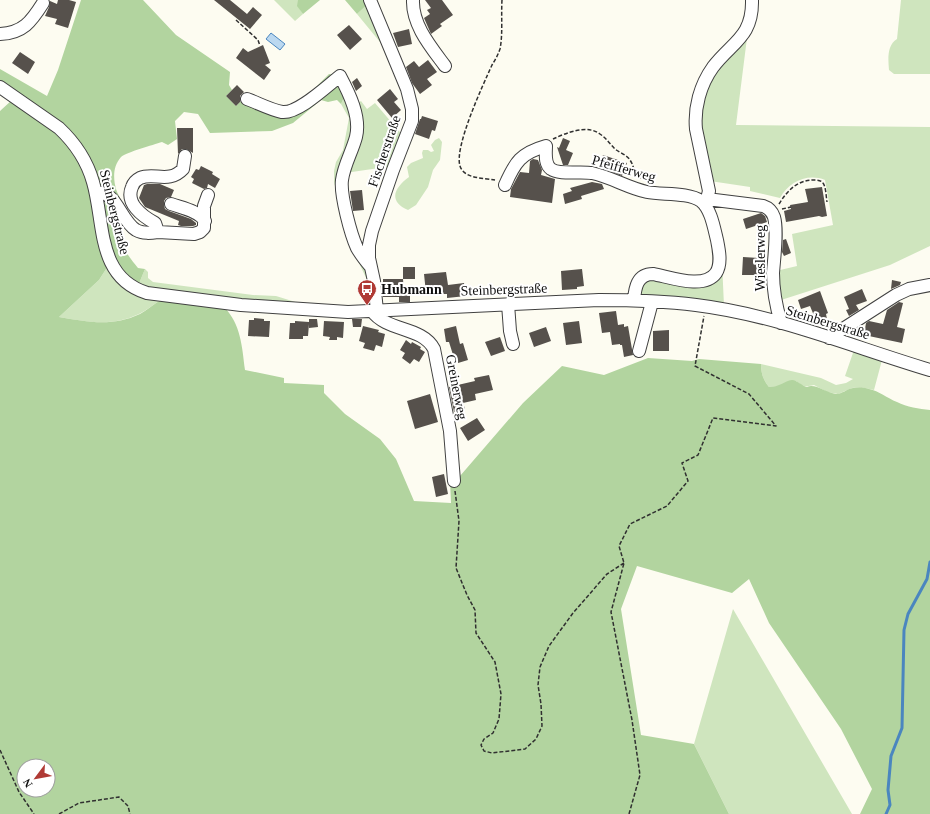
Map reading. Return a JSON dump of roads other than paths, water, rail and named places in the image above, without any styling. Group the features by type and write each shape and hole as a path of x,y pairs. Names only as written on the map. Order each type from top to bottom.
{"street":[{"name":"Fischerstraße","path":"370,0 407,90 411,103 412,115 410,126 393,170 370,238 369,252 376,289 375,311"},
{"path":"413,0 414,15 423,33 445,66"},
{"path":"634,300 638,282 647,274 698,282 708,280 718,270 720,256 706,204 709,195 708,183 696,129 698,103 702,87 711,70 747,29 752,12 752,0"},
{"path":"0,34 19,30 26,26 33,20 43,3"},
{"name":"Fischerstraße","path":"247,100 273,110 285,112 289,111 303,104 340,76 353,107 357,127 356,135 341,182 342,197 357,248 372,268"},
{"name":"Steinbergstraße","path":"0,87 44,116 67,135 79,150 88,166 96,193 103,239 112,264 117,274 126,283 142,292 153,295 241,304 348,312 402,308 599,300 634,300 706,307 781,323 930,370"},
{"name":"Pfeifferweg","path":"506,183 522,156 546,146 546,161 553,170 593,173 642,191 690,197 706,204"},
{"path":"158,232 155,223 137,210 132,203 130,194 132,186 136,181 145,177 176,175 184,169 185,156"},
{"path":"96,193 102,192 111,197 124,218 136,230 148,233 197,233 202,231 205,222 204,206 208,195"},
{"path":"171,204 194,212 203,218 205,222"},
{"name":"Wieslerweg","path":"706,204 763,206 769,209 773,214 775,226 774,295 781,323"},
{"path":"829,338 896,295 910,289 930,284"},
{"path":"639,351 652,302"},
{"path":"508,304 510,331 513,344"},
{"name":"Greinerweg","path":"375,311 378,318 422,337 434,349 450,431 454,481"}],"water":[{"path":"271,33 285,44 280,50 266,39"}],"waterway":[{"path":"886,814 890,805 888,790 891,756 902,728 904,630 908,614 927,579 930,562"}],"place":[{"name":"Hubmann","path":"367,306"}]}
